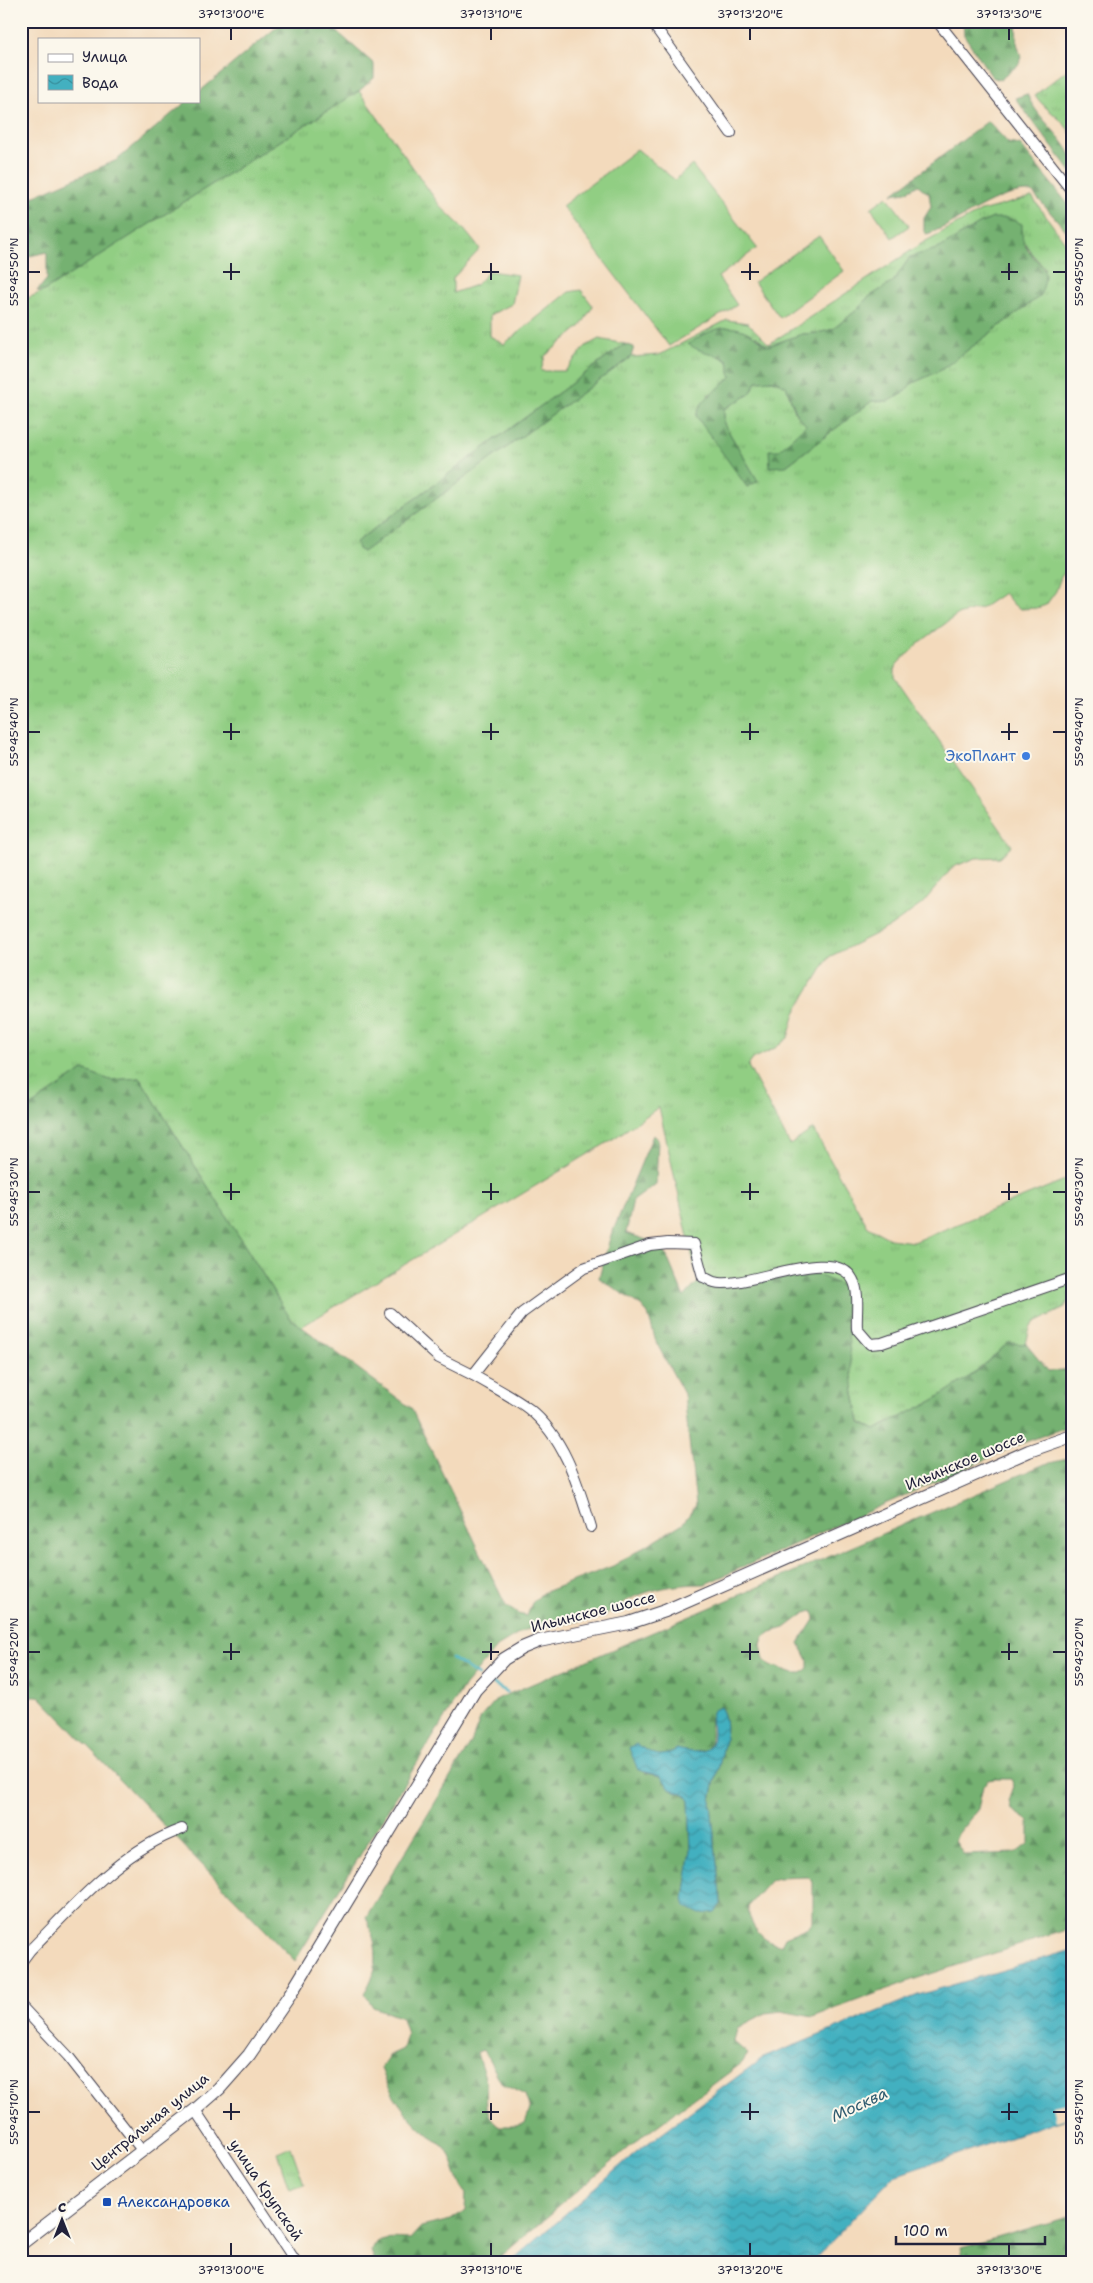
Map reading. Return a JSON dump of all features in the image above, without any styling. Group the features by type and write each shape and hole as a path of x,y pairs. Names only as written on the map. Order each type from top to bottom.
{"main road":[{"name":"Ильинское шоссе","path":"328,1930 475,1690 504,1659 539,1641 629,1623 665,1611 1010,1459 1072,1436"},
{"name":"Центральная улица","path":"21,2244 195,2110 218,2089 249,2055 290,1995 328,1930"}],"street":[{"path":"651,21 731,134"},
{"path":"937,21 1072,191"},
{"path":"473,1375 522,1312 584,1268 650,1246 668,1243 694,1244 703,1277 714,1282 728,1282 804,1267 833,1266 848,1273 853,1279 856,1288 857,1329 870,1344 882,1343 1072,1278"},
{"path":"390,1313 439,1358 473,1375 530,1409 556,1440 577,1482 591,1527"},
{"path":"21,1962 30,1950 112,1868 161,1837 182,1829"},
{"path":"21,2006 68,2056 142,2150"},
{"name":"улица Крупской","path":"195,2110 296,2262"},
{"path":"21,2253 24,2262"}],"green space":[{"path":"284,21 325,21 374,64 374,78 359,91 44,291 37,291 47,279 47,252 21,258 21,202 117,160 186,102 200,102 200,91"},
{"path":"963,21 1016,21 1017,43 1021,57 1019,64 1000,80 992,77 964,35"},
{"path":"1072,66 1072,136 1064,124 1035,95"},
{"path":"359,91 440,206 462,227 480,249 453,278 453,293 476,285 489,271 518,275 512,304 490,315 490,336 504,344 569,292 581,290 593,306 581,326 545,356 541,371 565,371 586,346 599,339 625,344 356,542 358,549 363,552 631,357 659,355 727,320 748,323 769,344 924,242 981,211 1032,197 1072,252 1072,563 1061,577 1056,591 1046,605 1037,608 1021,609 1014,605 1004,593 982,608 957,615 923,640 898,663 895,670 895,677 1012,846 1000,857 976,858 953,867 922,904 891,926 829,957 795,1013 788,1038 775,1048 753,1059 748,1066 790,1145 813,1129 868,1227 890,1239 914,1242 1072,1177 1071,1292 1065,1308 1035,1322 1030,1328 1026,1344 1008,1343 975,1373 934,1400 875,1430 860,1422 854,1393 816,1274 714,1288 698,1282 659,1107 610,1141 301,1327 290,1318 140,1078 110,1080 83,1070 21,1113 21,301 44,291","holes":["993,218 1023,240 1044,267 1040,296 941,370 911,384 901,395 888,401 872,401 786,466 779,450 807,425 796,415 786,386 773,380 757,381 750,394 724,409 724,424 758,481 747,487 729,459 708,395 721,388 731,377 728,361 716,353 756,336 768,346 802,334 818,333 833,329 858,309 867,298 893,282 910,257 940,248 979,224"]},
{"path":"1027,94 1031,103 1068,150 1072,158 1072,173 1015,98"},
{"path":"988,121 1008,143 1020,145 1072,209 1072,237 1032,192 1005,196 927,234 924,232 924,218 931,207 929,194 918,185 906,192 892,194"},
{"path":"637,149 675,180 692,165 757,248 718,277 737,305 669,346 562,206"},
{"path":"887,196 909,226 892,238 871,208"},
{"path":"993,218 1008,218 1022,224 1023,240 1027,249 1044,269 1044,284 1040,296 941,370 911,384 901,395 888,401 872,401 786,466 770,467 769,450 779,450 806,425 797,415 786,386 773,380 757,381 750,394 724,409 724,424 758,481 747,487 696,416 698,409 706,399 731,377 728,361 688,344 710,332 729,327 747,332 768,346 802,334 818,333 833,329 858,309 867,298 893,282 910,257 940,248 979,224"},
{"path":"819,236 844,271 780,318 754,282"},
{"path":"625,344 634,347 631,357 363,552 358,549 356,542"},
{"path":"83,1070 110,1080 140,1078 290,1318 411,1408 506,1606 518,1614 527,1616 532,1603 542,1593 613,1566 683,1523 696,1505 684,1394 656,1342 648,1314 641,1306 599,1278 610,1238 653,1135 658,1140 656,1184 633,1201 626,1233 662,1245 684,1297 698,1282 714,1288 816,1274 843,1286 854,1393 860,1423 875,1430 934,1400 975,1373 1008,1343 1026,1344 1048,1371 1072,1367 1072,1425 1020,1444 705,1584 691,1584 651,1591 626,1601 603,1617 525,1630 497,1647 465,1685 295,1961 39,1696 21,1699 21,1113"},
{"path":"1072,1458 1072,1928 912,1980 813,2017 781,2011 766,2013 737,2028 734,2042 748,2054 742,2063 630,2146 499,2258 479,2262 375,2262 371,2251 378,2242 393,2238 410,2239 421,2227 451,2220 465,2210 466,2193 460,2184 447,2150 406,2112 384,2077 381,2068 390,2055 403,2049 407,2034 402,2018 373,2007 364,1993 373,1974 376,1956 373,1937 366,1917 471,1743 481,1717 497,1699 1045,1464","holes":["813,1611 815,1618 799,1643 808,1660 808,1668 802,1673 794,1673 770,1665 764,1660 761,1645 764,1637 771,1632 785,1628 805,1613","720,1707 726,1728 725,1741 711,1805 721,1904 684,1899 691,1850 689,1801 685,1794 670,1789 661,1776 645,1773 643,1748 651,1754 660,1756 677,1749 692,1753 708,1749 711,1739 711,1716 713,1711","1011,1779 1014,1786 1009,1801 1011,1809 1029,1821 1029,1843 1016,1853 964,1855 955,1841 958,1834 978,1809 983,1786 988,1780","808,1877 813,1882 813,1921 808,1927 785,1937 781,1945 762,1937 750,1919 748,1906 770,1881 777,1878","484,2050 502,2084 525,2095 530,2109 525,2123 517,2126 500,2126 490,2117 487,2107 485,2080 477,2052"]},
{"path":"291,2147 304,2184 289,2189 277,2152"},
{"path":"1072,2216 1072,2262 964,2262 961,2248"}],"water":[{"path":"720,1707 726,1728 725,1741 711,1805 721,1904 715,1912 700,1914 686,1907 684,1899 691,1850 689,1801 685,1794 670,1789 661,1776 638,1770 629,1748 636,1744 652,1753 661,1755 677,1749 695,1752 706,1749 712,1741 711,1719 713,1710"},
{"name":"Москва","path":"1072,1950 1072,2116 894,2176 812,2262 510,2262 636,2152 761,2059 918,1995"}],"pier":[{"path":"1072,2102 1072,2116 1055,2120 1052,2106"}],"waterway":[{"path":"452,1659 478,1675"},
{"path":"488,1681 507,1692"}],"place":[{"name":"ЭкоПлант","path":"1026,756"},
{"name":"Александровка","path":"107,2202"}]}
